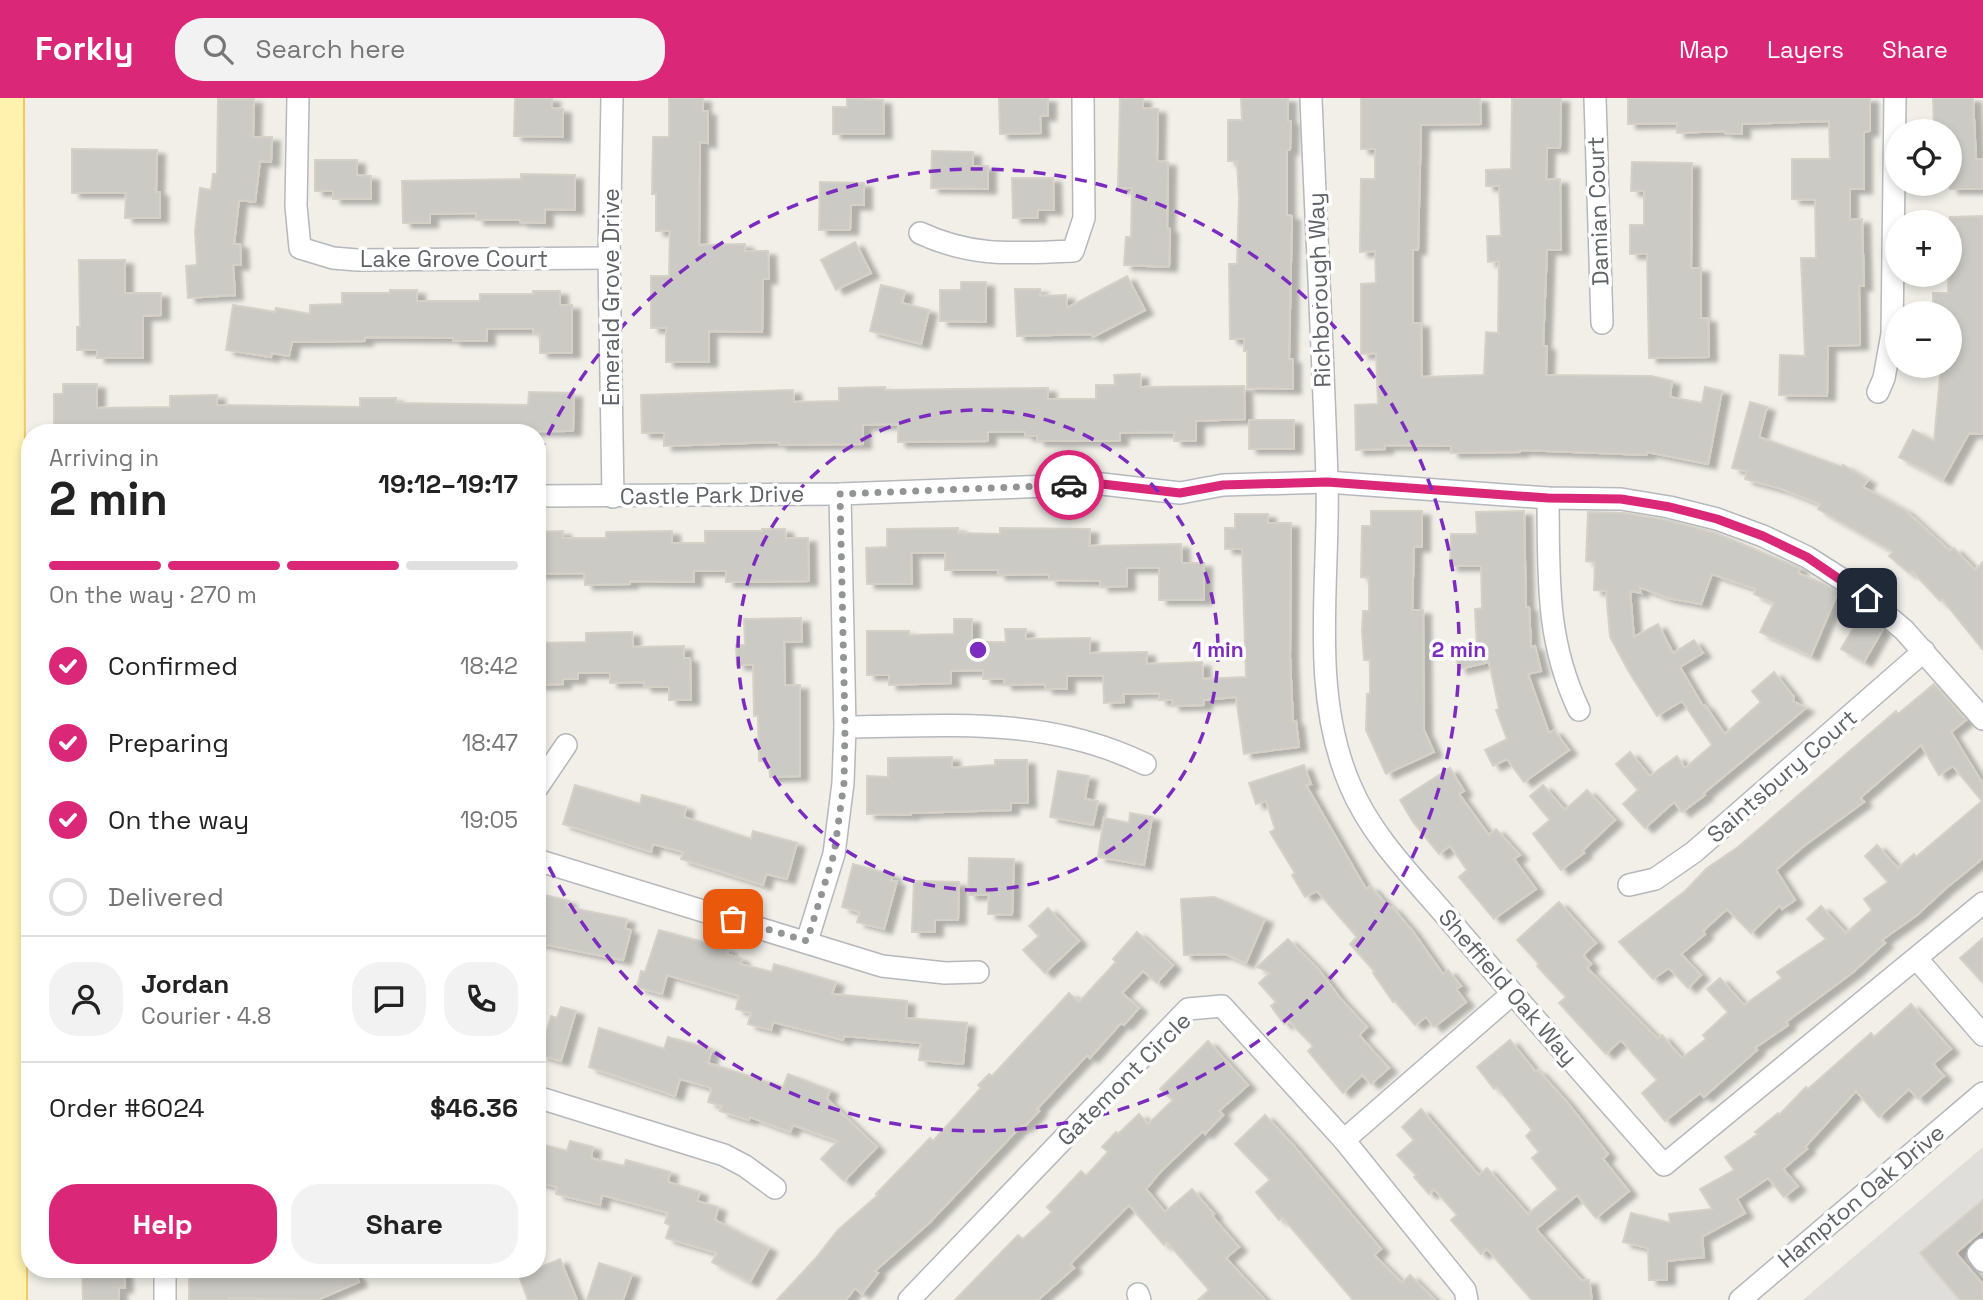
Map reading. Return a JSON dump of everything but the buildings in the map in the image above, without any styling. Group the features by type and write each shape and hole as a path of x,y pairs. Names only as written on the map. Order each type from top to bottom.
{"main road":[{"path":"9,98 20,492 14,773 12,1300"}],"street":[{"name":"Lake Grove Court","path":"298,98 296,206 300,248 333,258 357,260 610,258"},
{"name":"Emerald Grove Drive","path":"612,98 610,258 613,496"},
{"path":"920,233 946,245 976,252 1073,251 1084,218 1083,98"},
{"name":"Richborough Way","path":"1311,98 1327,482"},
{"name":"Damian Court","path":"1595,98 1602,323"},
{"path":"1878,393 1884,378 1892,334 1895,98"},
{"name":"Castle Park Drive","path":"546,496 840,494 1102,484 1180,493 1223,485 1327,482 1548,498 1621,499 1670,507 1717,519 1763,536 1807,557 1848,583 1887,614 1924,651 1983,719"},
{"name":"Sheffield Oak Way","path":"1327,482 1326,670 1330,711 1339,754 1350,785 1378,836 1512,994 1664,1165 1917,959"},
{"path":"807,941 834,854 842,807 845,727 840,494"},
{"path":"1548,498 1552,626 1561,667 1579,710"},
{"name":"Saintsbury Court","path":"1629,885 1655,879 1694,852 1924,651"},
{"path":"845,727 982,726 1034,729 1082,740 1145,764"},
{"path":"546,775 566,745"},
{"path":"546,863 862,960 903,970 978,972"},
{"path":"1983,903 1917,959 1983,1035"},
{"path":"1467,1300 1465,1290 1344,1140 1512,994"},
{"name":"Gatemont Circle","path":"909,1300 1188,1009 1222,1006 1344,1140"},
{"name":"Hampton Oak Drive","path":"1740,1300 1983,1093"},
{"path":"546,1100 724,1155 746,1166 775,1188"},
{"path":"1983,1249 1978,1254 1983,1261"},
{"path":"165,1278 165,1300"}],"shaded area":[{"path":"1983,1147 1983,1300 1803,1300"}],"way so far":[{"path":"733,919 807,941 834,854 842,807 845,727 840,494 1069,485"}],"route":[{"path":"1069,485 1102,484 1180,493 1223,485 1327,482 1548,498 1621,499 1670,507 1717,519 1763,536 1807,557 1867,598"}]}
